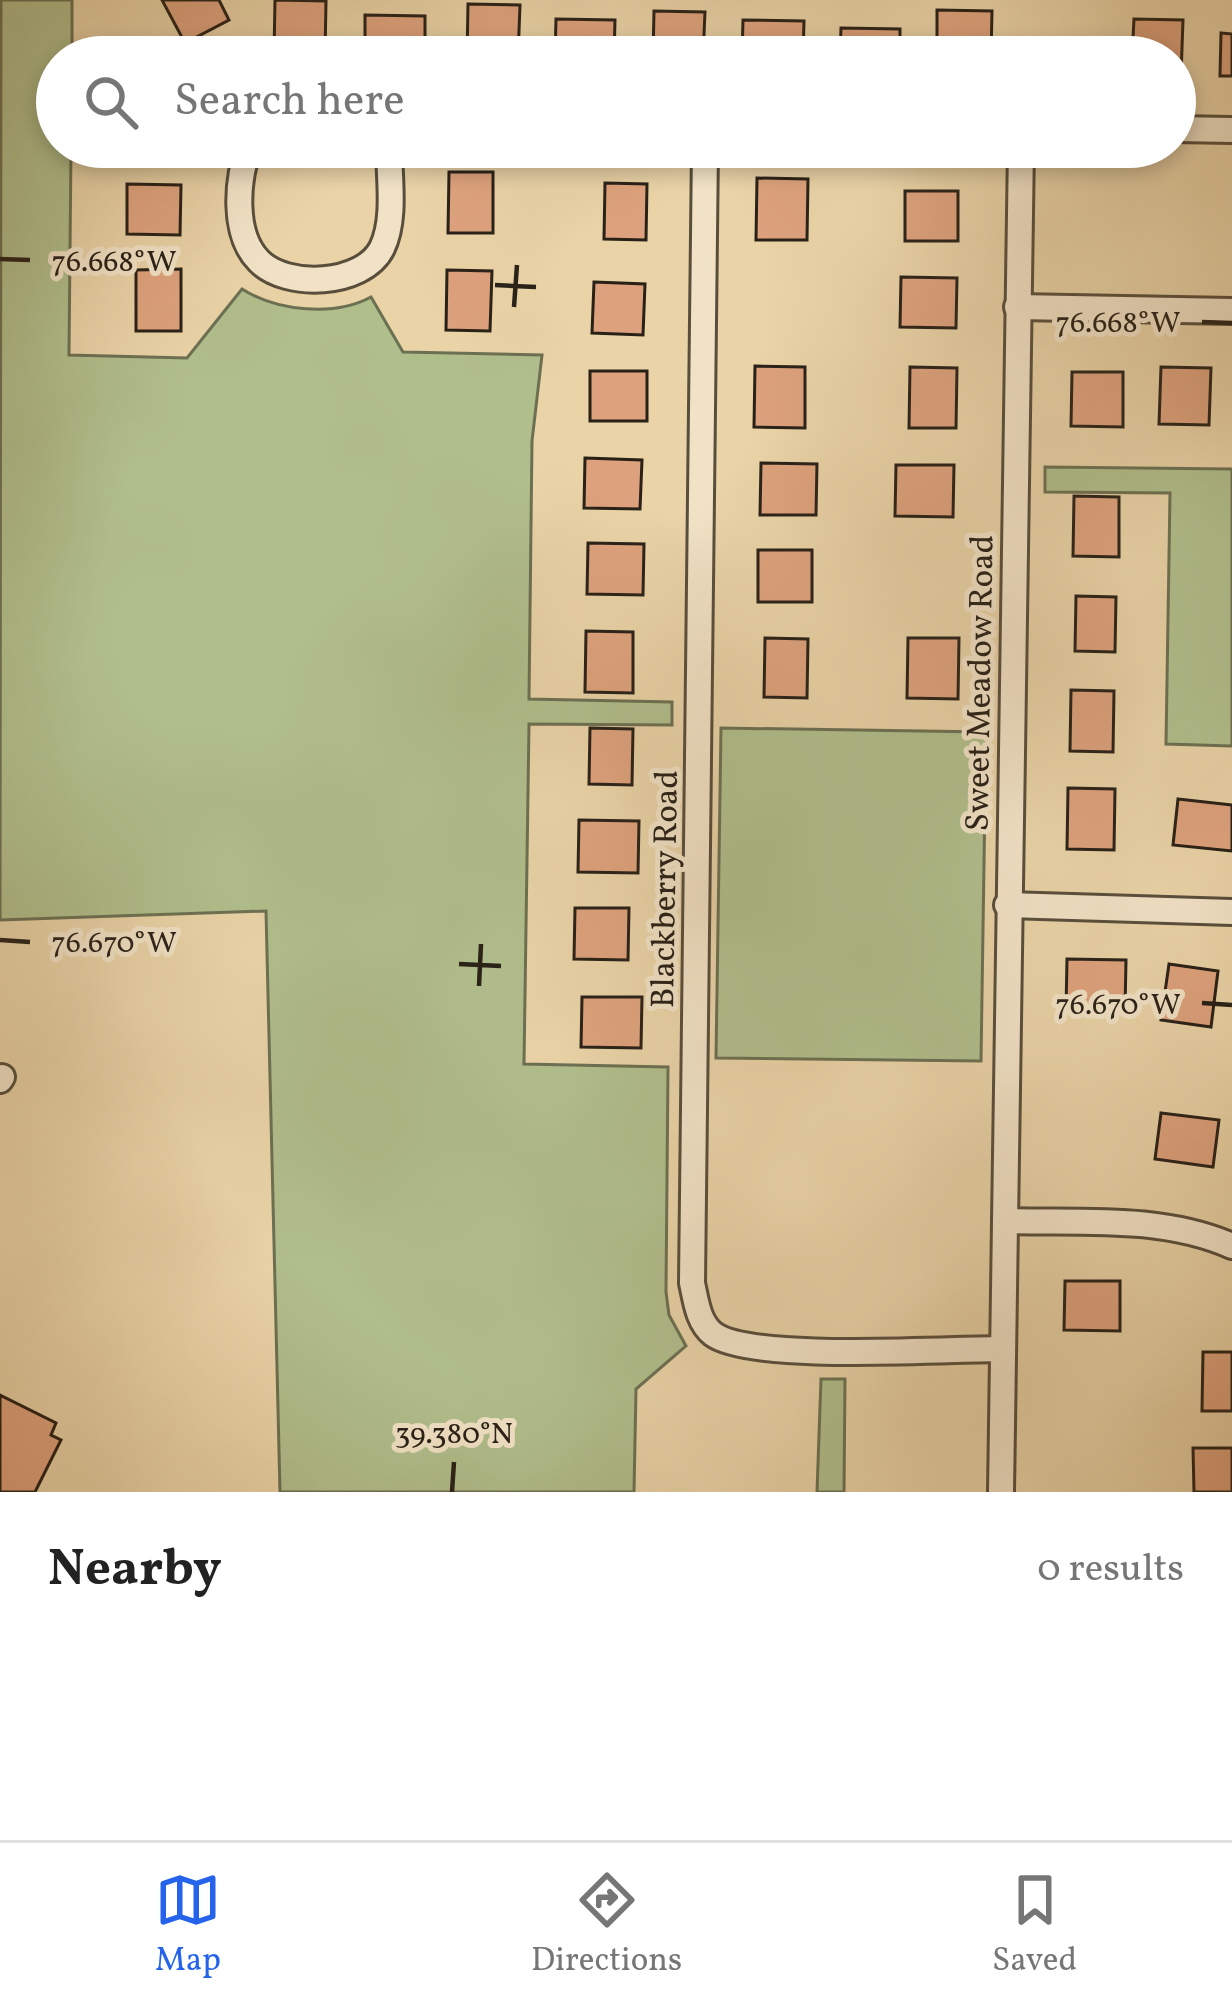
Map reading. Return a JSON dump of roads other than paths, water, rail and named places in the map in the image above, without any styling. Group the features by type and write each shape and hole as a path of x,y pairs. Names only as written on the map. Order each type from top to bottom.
{"street":[{"path":"1196,129 1232,130"},
{"path":"243,168 241,222 247,245 261,264 286,276 339,278 365,266 381,250 388,223 389,168"},
{"name":"Blackberry Road","path":"705,168 692,1259 699,1314 709,1331 751,1348 1002,1349"},
{"name":"Sweet Meadow Road","path":"1000,1492 1021,168"},
{"path":"1018,307 1232,311"},
{"path":"1007,905 1232,911"},
{"path":"1005,1221 1146,1224 1197,1231 1232,1246"}]}
